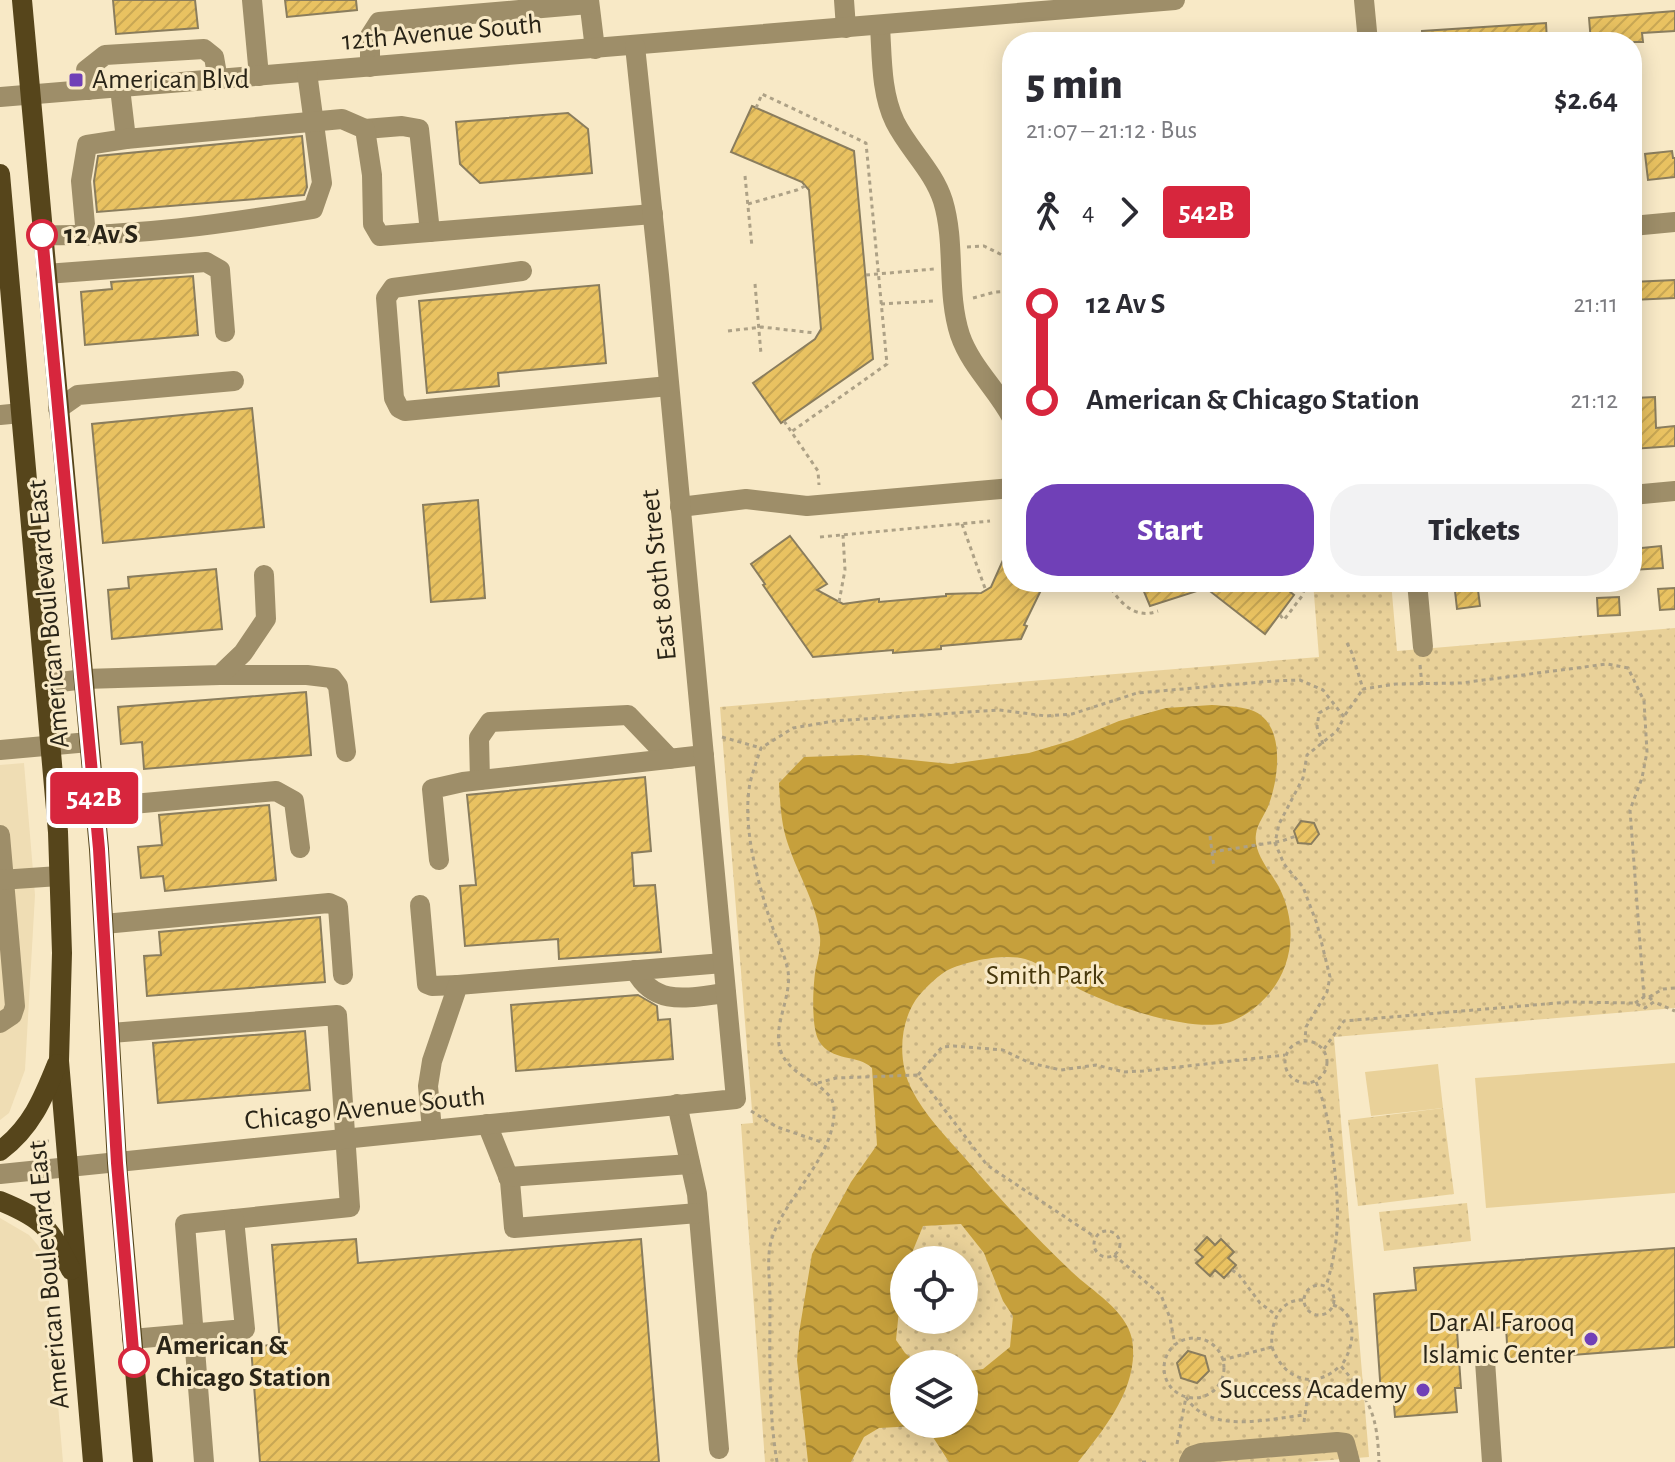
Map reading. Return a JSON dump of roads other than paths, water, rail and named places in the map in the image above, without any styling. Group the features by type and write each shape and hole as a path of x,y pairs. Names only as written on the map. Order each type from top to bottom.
{"main road":[{"name":"American Boulevard East","path":"22,0 95,807 117,1163 143,1462"},
{"name":"American Boulevard East","path":"0,174 56,811 62,953 59,1061 93,1462"},
{"path":"21,413 58,409"},
{"path":"0,1151 18,1138 39,1110 59,1061"},
{"path":"0,1201 33,1214 55,1237 77,1283"}],"street":[{"path":"252,0 259,76"},
{"path":"844,0 846,28"},
{"name":"12th Avenue South","path":"0,97 1175,0"},
{"path":"1364,0 1367,32"},
{"path":"370,67 370,36 379,22 589,2 595,49"},
{"path":"880,26 884,78 890,107 896,123 937,186 944,204 950,258 961,300 959,333 1002,403"},
{"name":"East 80th Street","path":"635,46 736,1099"},
{"path":"88,90 86,70 105,55 204,49 214,57 218,80"},
{"path":"42,235 86,236 209,226 313,209 322,183 307,72"},
{"path":"120,88 126,139"},
{"path":"86,236 81,181 87,145 342,119 365,129 402,126 419,129 430,232"},
{"path":"365,129 372,175 373,224 380,236 653,214"},
{"path":"1642,225 1675,222"},
{"path":"46,274 206,262 220,270 225,332"},
{"path":"522,271 393,288 386,298 394,398 399,408 405,411 669,386"},
{"path":"58,409 78,395 234,381"},
{"path":"0,415 21,413"},
{"path":"680,507 746,499 796,506 819,505 1002,489"},
{"path":"1642,494 1675,491"},
{"path":"220,675 243,653 266,619 264,575"},
{"path":"1418,592 1422,652"},
{"path":"45,684 84,679 220,675 332,678 338,686 346,752"},
{"path":"480,780 479,738 490,722 628,715 670,759"},
{"path":"0,750 89,742"},
{"path":"439,860 432,789 480,780 704,755"},
{"path":"56,811 276,791 294,801 300,848"},
{"path":"0,835 15,1006 12,1015 0,1023"},
{"path":"2,880 59,876"},
{"path":"104,924 329,903 338,907 343,975"},
{"path":"420,905 427,984 437,986 723,963"},
{"path":"635,970 641,982 668,999 726,993"},
{"path":"432,1130 428,1086 432,1061 458,985"},
{"path":"111,1033 337,1015 350,1207 185,1224 204,1462"},
{"name":"Chicago Avenue South","path":"0,1174 736,1099"},
{"path":"677,1104 698,1213 719,1449"},
{"path":"487,1124 508,1177 514,1228 698,1213"},
{"path":"508,1177 690,1164"},
{"path":"132,1339 245,1329 234,1219"},
{"path":"1485,1361 1492,1462"},
{"path":"1183,1455 1337,1442 1345,1443 1350,1462"}],"water":[{"path":"1212,705 1251,710 1262,716 1270,726 1275,738 1277,766 1269,804 1257,830 1256,841 1287,907 1290,926 1286,964 1278,981 1253,1009 1235,1020 1200,1025 1155,1017 1092,995 1025,959 986,959 948,970 925,989 910,1011 902,1045 907,1079 936,1125 1030,1230 1123,1319 1132,1339 1133,1356 1126,1390 1109,1421 1078,1462 949,1462 934,1438 978,1438 978,1370 1010,1347 1013,1316 1003,1301 984,1253 961,1224 923,1226 915,1246 890,1246 890,1334 897,1334 896,1340 903,1350 890,1350 890,1427 879,1428 864,1437 851,1462 808,1462 797,1360 812,1254 851,1182 877,1145 872,1068 830,1052 816,1035 813,998 820,937 811,899 786,838 779,783 804,757 861,755 951,764 1029,753 1073,740 1119,721 1166,708"}],"place":[{"name":"American Blvd","path":"76,80"},
{"name":"12 Av S","path":"42,235"},
{"name":"Dar Al Farooq Islamic Center","path":"1591,1339"},
{"name":"American & Chicago Station","path":"134,1362"},
{"name":"Success Academy","path":"1423,1390"}],"park label":[{"name":"Smith Park","path":"1045,976"}]}
